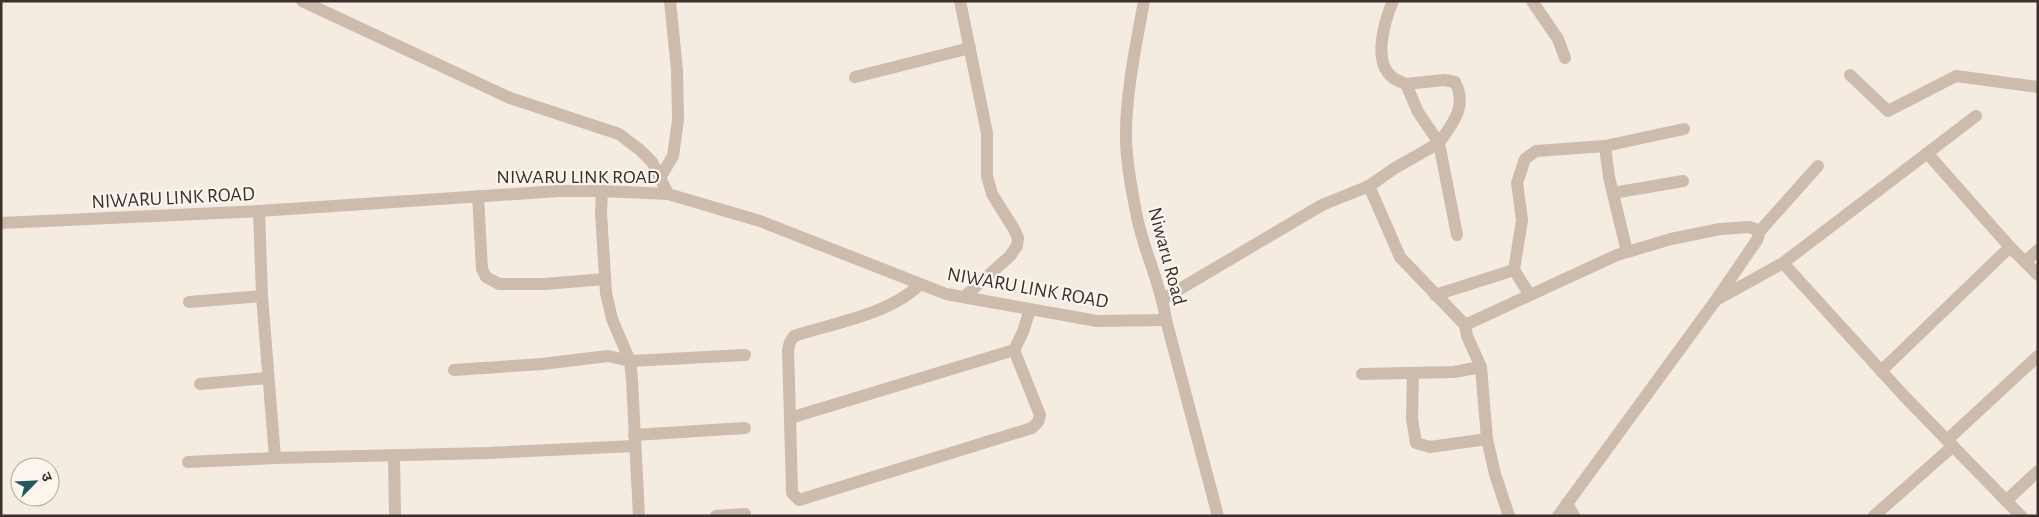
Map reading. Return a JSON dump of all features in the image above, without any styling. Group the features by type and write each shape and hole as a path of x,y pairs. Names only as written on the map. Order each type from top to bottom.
{"street":[{"path":"302,1 510,98 619,134 652,162 668,194"},
{"path":"660,178 673,156 678,120 677,70 670,1"},
{"path":"960,1 987,133 987,176 992,194 1018,238 1017,246 1010,256 964,298"},
{"name":"Niwaru Road","path":"1144,1 1130,92 1126,140 1130,173 1138,219 1163,299 1166,320 1218,516"},
{"path":"1163,299 1322,205 1369,186 1395,168 1439,143 1457,117 1461,104 1459,90 1455,82 1444,80 1406,84 1391,77 1384,65 1380,51 1387,14 1393,1"},
{"path":"1532,1 1558,39 1565,58"},
{"path":"856,77 970,48"},
{"path":"1850,74 1888,112 1956,76 2038,87"},
{"path":"1406,84 1418,112 1439,143 1457,235"},
{"path":"1716,300 1783,263 1976,116"},
{"path":"1530,295 1514,270 1522,220 1517,183 1526,159 1536,151 1606,146 1684,129"},
{"path":"1606,146 1613,193 1627,252"},
{"path":"1927,153 2010,247 2038,275"},
{"path":"1558,516 1716,300 1757,240 1760,231 1818,166"},
{"path":"1613,193 1683,180"},
{"path":"1369,186 1400,257 1465,325 1467,336 1481,367 1487,439 1495,474 1509,516"},
{"name":"NIWARU LINK ROAD","path":"1,223 259,212 559,191 668,194 760,222 946,294 1097,321 1166,320"},
{"path":"602,191 601,213 606,293 612,319 630,361 638,516"},
{"path":"478,196 482,269 486,277 499,284 545,284 606,279"},
{"path":"259,212 262,296 275,458"},
{"path":"1465,325 1627,252 1671,239 1720,229 1748,227 1760,231"},
{"path":"1881,371 2010,247"},
{"path":"2025,262 2038,250"},
{"path":"1783,263 1881,371 2021,516"},
{"path":"1435,295 1514,270"},
{"path":"920,284 909,295 891,306 794,336 790,342 788,350 792,493 799,500 1032,428 1038,422 1040,415 1014,350"},
{"path":"189,302 262,296"},
{"path":"790,418 1014,350 1023,332 1030,309"},
{"path":"454,370 542,364 608,356 630,361 744,355"},
{"path":"1874,516 2038,356"},
{"path":"1362,374 1454,372 1481,367"},
{"path":"1413,373 1412,419 1416,443 1430,447 1487,439"},
{"path":"200,384 268,378"},
{"path":"188,462 489,453 745,428"},
{"path":"394,455 395,516"},
{"path":"2006,501 2038,471"},
{"path":"1567,503 1574,516"},
{"path":"716,516 745,514"}]}
